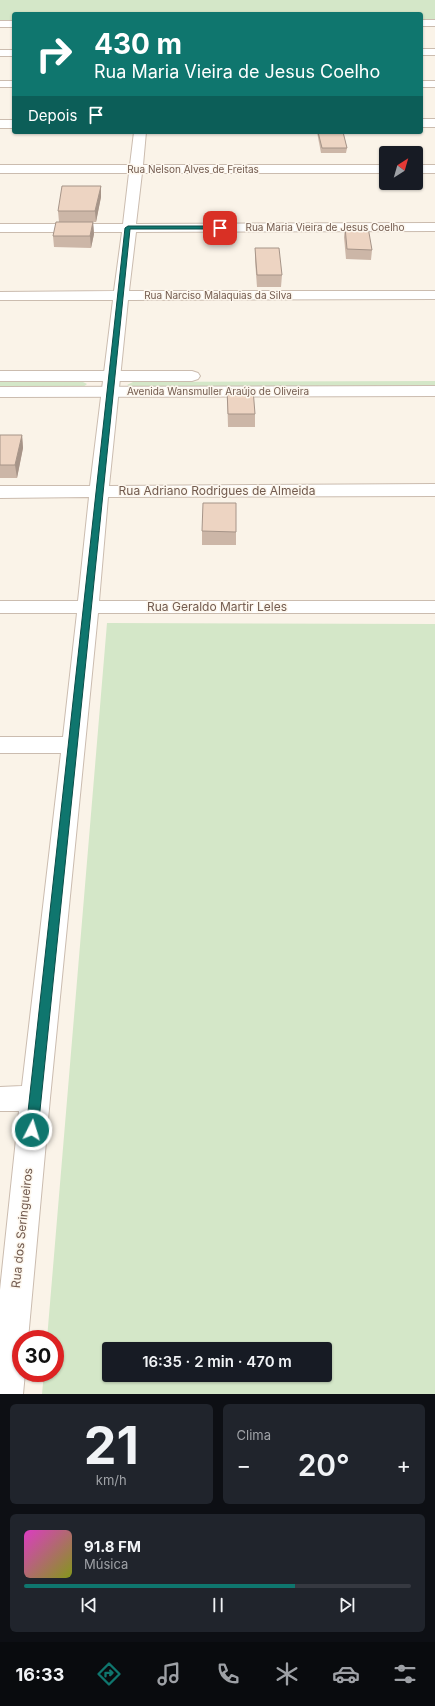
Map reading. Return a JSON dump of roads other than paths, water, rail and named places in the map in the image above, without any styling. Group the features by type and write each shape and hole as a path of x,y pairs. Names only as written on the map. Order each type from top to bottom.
{"street":[{"path":"423,23 435,23"},
{"path":"0,24 12,24"},
{"path":"423,52 435,52"},
{"path":"0,53 12,53"},
{"path":"0,84 12,84"},
{"path":"423,84 435,84"},
{"path":"423,123 435,123"},
{"path":"0,124 12,124"},
{"name":"Rua dos Seringueiros","path":"4,1384 88,607 99,492 140,134"},
{"name":"Rua Nelson Alves de Freitas","path":"0,169 379,169"},
{"path":"423,169 435,169"},
{"name":"Rua Maria Vieira de Jesus Coelho","path":"0,228 435,227"},
{"name":"Rua Narciso Malaquias da Silva","path":"0,296 435,295"},
{"name":"Avenida Wansmuller Araújo de Oliveira","path":"0,376 112,384 435,391"},
{"name":"Avenida Wansmuller Araújo de Oliveira","path":"0,392 207,376"},
{"name":"Avenida Wansmuller Araújo de Oliveira","path":"317,376 435,376"},
{"name":"Rua Adriano Rodrigues de Almeida","path":"0,492 435,490"},
{"name":"Rua Geraldo Martir Leles","path":"0,607 435,607"},
{"path":"0,745 73,745"},
{"path":"0,1098 35,1098"}]}
